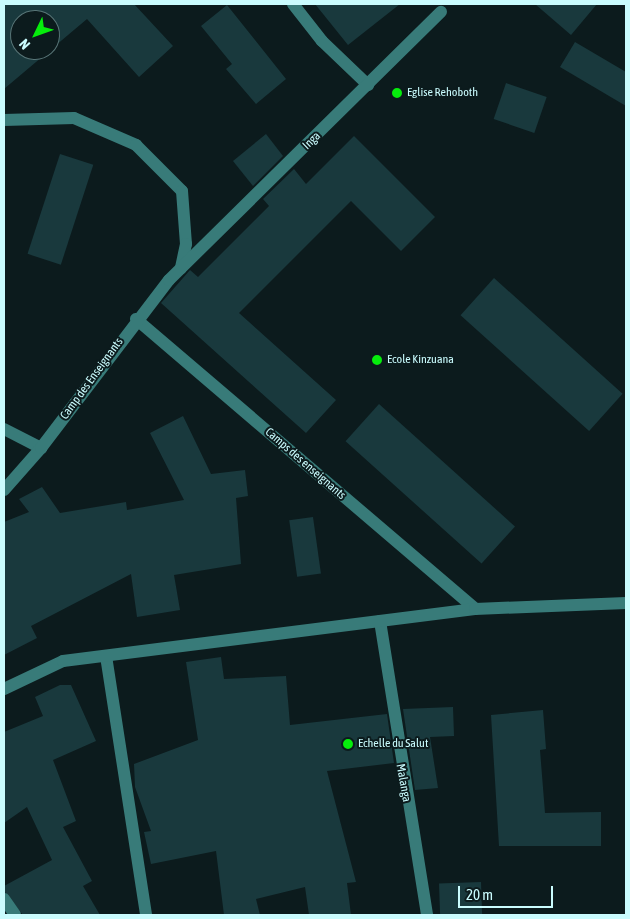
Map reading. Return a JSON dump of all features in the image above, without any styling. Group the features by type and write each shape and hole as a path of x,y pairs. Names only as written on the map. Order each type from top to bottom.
{"street":[{"path":"293,4 322,41 368,85"},
{"name":"Inga","path":"181,268 441,12"},
{"path":"4,120 74,118 136,145 182,191 186,244 181,268"},
{"name":"Camp des Enseignants","path":"4,490 42,448 136,320 181,268"},
{"name":"Camps des enseignants","path":"136,320 475,609"},
{"path":"4,429 42,448"},
{"path":"4,689 63,661 475,609 626,603"},
{"name":"Malanga","path":"380,621 427,915"},
{"path":"106,656 146,915"},
{"path":"4,899 15,915"}],"building":[{"path":"4,4 134,4 173,46 139,77 87,19 60,42 60,10 10,10 10,60 38,60 4,89"},
{"path":"315,4 400,4 348,45"},
{"path":"535,4 597,4 571,35"},
{"path":"227,5 286,79 256,104 226,69 232,64 201,26"},
{"path":"575,42 626,72 626,106 560,67"},
{"path":"506,83 547,97 534,133 494,119"},
{"path":"266,134 283,156 253,186 233,161"},
{"path":"354,136 435,217 401,251 351,201 239,313 336,400 306,433 161,303 190,270 198,277 269,206 263,199 294,169 306,184"},
{"path":"60,154 93,165 61,265 28,254"},
{"path":"494,278 623,394 589,431 461,315"},
{"path":"379,404 515,526 482,564 346,441"},
{"path":"183,416 211,474 245,470 248,496 236,498 241,564 174,575 180,610 137,617 131,574 31,626 37,638 4,655 4,522 29,512 19,499 42,487 60,513 126,502 127,510 184,500 150,433"},
{"path":"313,517 321,573 297,577 289,520"},
{"path":"221,657 224,679 286,676 290,725 387,714 394,763 327,771 356,882 347,883 351,915 309,915 305,887 256,899 260,915 224,915 216,851 151,864 144,832 151,831 135,787 134,764 198,740 186,662"},
{"path":"60,685 71,685 96,741 53,760 76,821 63,827 92,881 83,886 100,915 23,915 4,891 4,886 52,860 27,807 4,823 4,732 43,716 35,697"},
{"path":"453,707 454,736 430,737 438,788 415,790 403,709"},
{"path":"543,710 546,749 540,750 545,813 601,812 601,846 499,846 491,715"},
{"path":"481,882 482,915 440,915 439,883"}],"place":[{"name":"Eglise Rehoboth","path":"397,93"},
{"name":"Ecole Kinzuana","path":"377,360"},
{"name":"Echelle du Salut","path":"348,744"}]}
